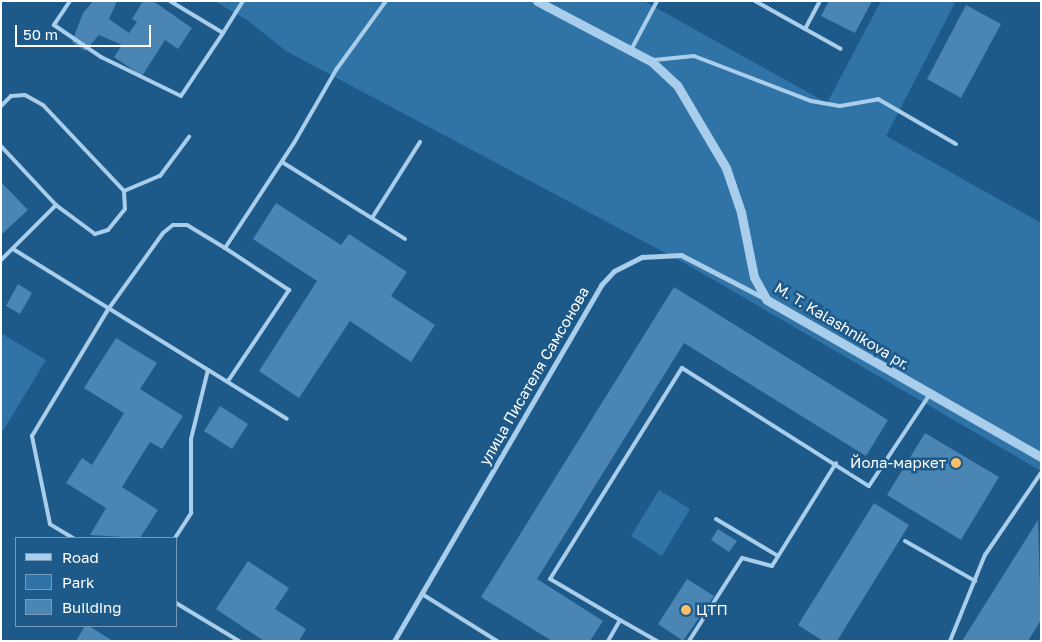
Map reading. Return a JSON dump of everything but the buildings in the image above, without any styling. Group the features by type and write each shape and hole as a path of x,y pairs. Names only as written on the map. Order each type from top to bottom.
{"street":[{"name":"M. T. Kalashnikova pr.","path":"537,1 651,60 677,85 726,168 741,212 754,277 767,300 1041,457"},
{"name":"улица Писателя Самсонова","path":"394,641 602,285 614,271 642,258 681,254 767,300"}],"lane":[{"path":"70,1 54,25 100,57 180,96 223,33 242,1"},
{"path":"170,1 223,33"},
{"path":"225,248 282,162 336,70 386,1"},
{"path":"631,50 657,1"},
{"path":"755,1 841,49"},
{"path":"805,29 820,1"},
{"path":"651,60 694,56 830,104 878,100 956,144"},
{"path":"1,106 6,101 25,95 43,104 124,191 125,209 101,233 79,226 56,205 1,146"},
{"path":"1,96 6,101"},
{"path":"124,191 160,176 189,137"},
{"path":"372,218 420,142"},
{"path":"282,162 405,239"},
{"path":"1,260 56,205"},
{"path":"71,537 50,524 32,436 107,311 162,233 173,225 187,225 289,290 228,382"},
{"path":"13,249 107,311 287,419"},
{"path":"656,641 550,579 682,368 836,463 869,486 930,394"},
{"path":"176,537 190,513 190,439 208,370"},
{"path":"689,641 742,558 772,566 836,463"},
{"path":"950,641 985,554 1041,474"},
{"path":"716,519 778,556"},
{"path":"905,541 974,581"},
{"path":"422,594 497,641"},
{"path":"178,604 239,641"},
{"path":"608,641 620,620"}],"green space":[{"path":"214,1 644,1 827,103 881,1 956,1 886,136 1041,223 1041,471 688,265 286,51 247,20"},
{"path":"1,333 46,360 1,434"},
{"path":"659,490 690,509 662,556 631,536"}],"place":[{"name":"Йола-маркет","path":"956,463"},
{"name":"ЦТП","path":"686,610"}]}
